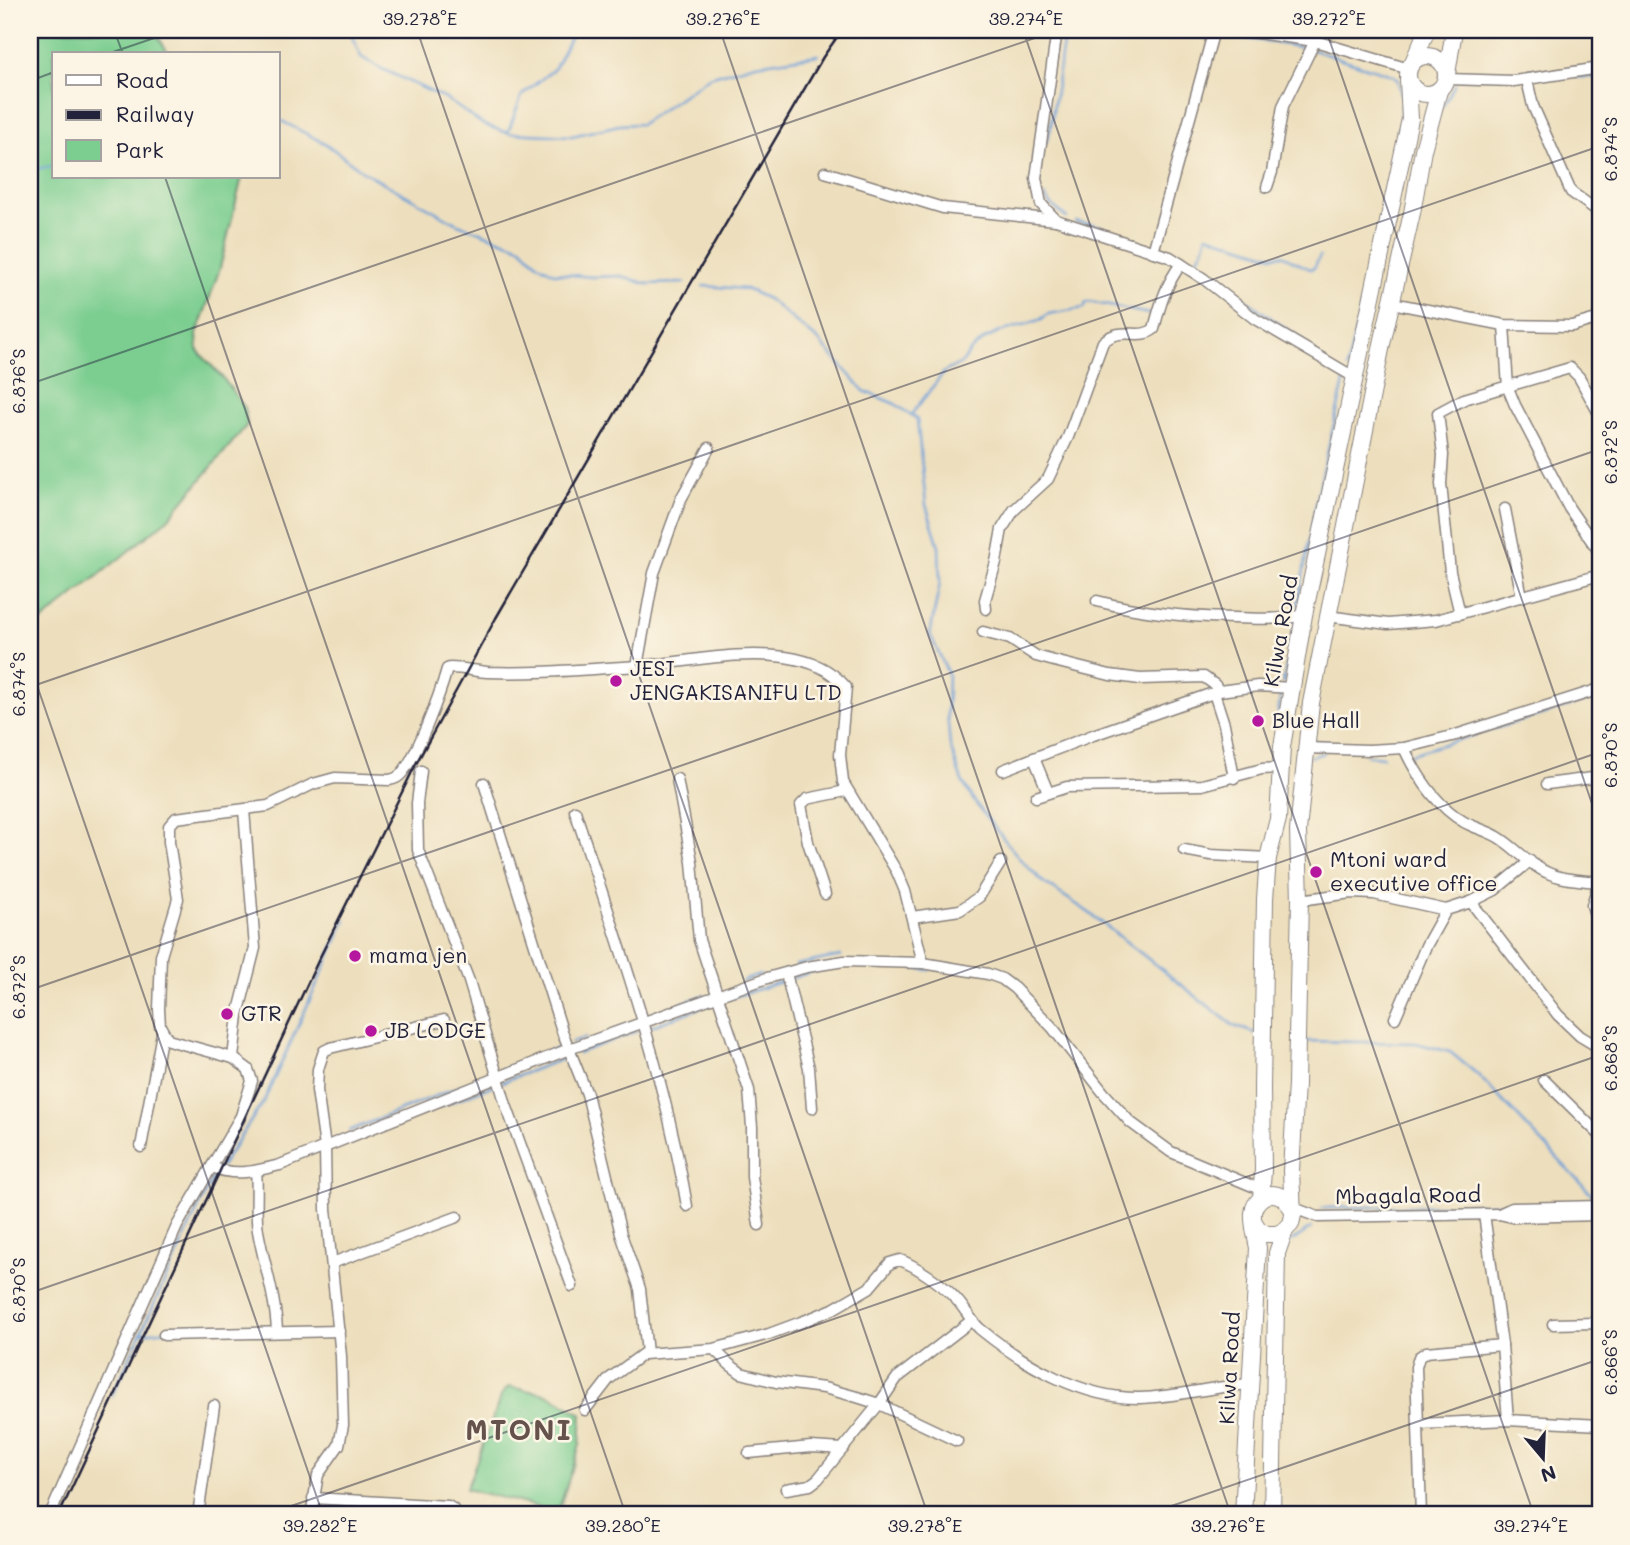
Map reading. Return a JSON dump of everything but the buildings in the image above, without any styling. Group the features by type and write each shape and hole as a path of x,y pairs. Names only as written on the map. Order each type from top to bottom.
{"highway":[{"name":"Kilwa Road","path":"1257,1191 1268,859 1278,819 1279,768 1304,615 1410,119 1410,70 1427,30"},
{"name":"Kilwa Road","path":"1291,1207 1300,900 1298,831 1311,703 1423,150 1444,81 1454,30"},
{"path":"1424,56 1432,56 1442,62 1444,81 1433,93 1421,93 1415,90 1410,70 1424,56"},
{"path":"1257,1191 1282,1196 1291,1207 1293,1215 1285,1230 1276,1234 1259,1230 1253,1218 1257,1191"},
{"name":"Kilwa Road","path":"1243,1515 1258,1248 1253,1218"},
{"name":"Kilwa Road","path":"1272,1515 1277,1253 1285,1230"}],"street":[{"path":"1056,220 1041,204 1036,178 1057,30"},
{"path":"1153,252 1214,30"},
{"path":"1236,30 1307,37 1410,70"},
{"path":"1267,187 1283,106 1307,37"},
{"path":"1444,81 1527,80 1600,68"},
{"path":"1527,80 1534,106 1571,192 1595,209 1600,216"},
{"path":"825,172 943,208 1056,220 1153,252 1181,264 1255,318 1353,377"},
{"path":"986,609 985,600 1002,529 1014,510 1048,479 1068,437 1102,342 1118,333 1144,334 1154,329 1163,293 1181,264"},
{"path":"1392,303 1504,325 1572,326 1600,318"},
{"path":"1504,325 1508,388 1569,508 1600,553"},
{"path":"1460,614 1450,572 1441,484 1442,438 1437,415 1444,408 1464,399 1573,368 1600,415"},
{"path":"637,666 654,573 681,499 709,448"},
{"path":"1505,509 1522,597"},
{"path":"1327,616 1409,624 1460,614 1600,575"},
{"path":"1097,601 1135,611 1190,617 1269,618 1304,615"},
{"path":"983,632 1010,639 1037,656 1054,662 1110,675 1140,679 1204,677 1215,685 1234,778"},
{"path":"141,1147 162,1033 159,1021 162,957 178,892 170,853 169,826 173,820 180,817 268,806 313,784 335,779 397,778 414,752 448,668 505,672 637,666 726,656 782,657 822,666 846,687 840,755 841,774 846,791 864,815 897,872 923,963"},
{"path":"1003,770 1217,692 1258,686 1292,688"},
{"path":"1306,748 1404,748 1456,735 1600,689"},
{"path":"1404,748 1419,777 1447,809 1464,821 1500,838 1544,872 1559,877 1599,881 1592,905 1600,931"},
{"path":"1034,758 1048,792"},
{"path":"1036,797 1067,787 1188,786 1234,778 1262,769 1279,768"},
{"path":"421,771 417,803 418,850 469,981 498,1077 572,1286"},
{"path":"1546,785 1600,777"},
{"path":"677,779 692,862 699,940 749,1090 752,1177 759,1225"},
{"path":"484,783 569,1049 587,1094 621,1234 639,1289 647,1353"},
{"path":"825,894 808,842 801,805 807,799 846,791"},
{"path":"233,1058 238,1015 255,947 244,810"},
{"path":"575,811 644,1023 680,1161 687,1206"},
{"path":"1184,850 1268,859"},
{"path":"1300,900 1351,893 1374,894 1446,910 1495,890 1530,861"},
{"path":"912,917 960,910 979,897 1001,862"},
{"path":"1471,902 1558,1015 1580,1037 1600,1048"},
{"path":"1395,1018 1426,946 1446,910"},
{"path":"212,1167 231,1172 256,1171 280,1165 569,1049 786,972 844,961 923,963 988,974 1014,988 1052,1027 1103,1093 1130,1122 1171,1152 1257,1191"},
{"path":"786,972 808,1068 812,1108"},
{"path":"311,1515 320,1469 338,1445 343,1424 339,1331 324,1186 325,1147 317,1090 318,1069 324,1051 368,1037 444,1020"},
{"path":"50,1515 177,1226 240,1116 250,1091 252,1081 248,1069 233,1058 180,1045 168,1040 162,1033"},
{"path":"1544,1080 1600,1135"},
{"path":"256,1171 258,1228 275,1306 277,1332"},
{"name":"Mbagala Road","path":"1499,1214 1512,1208 1600,1206"},
{"name":"Mbagala Road","path":"1291,1207 1318,1217"},
{"path":"1484,1214 1502,1345 1508,1420"},
{"name":"Mbagala Road","path":"1285,1230 1318,1217 1600,1215"},
{"path":"332,1262 457,1216"},
{"path":"585,1410 609,1379 630,1362 647,1353 714,1349 769,1334 833,1308 869,1288 890,1264 900,1260 951,1294 971,1321 1032,1366 1095,1391 1140,1398 1251,1384"},
{"path":"786,1489 810,1485 818,1479 879,1404 897,1377 971,1321"},
{"path":"1553,1324 1596,1323 1600,1329"},
{"path":"164,1335 339,1331"},
{"path":"1421,1515 1416,1367 1419,1357 1426,1352 1502,1345"},
{"path":"714,1349 741,1373 776,1382 824,1388 879,1404 957,1441"},
{"path":"198,1515 214,1406"},
{"path":"1419,1424 1508,1420 1600,1424"},
{"path":"749,1453 824,1446 843,1449"},
{"path":"313,1498 448,1506 453,1509 455,1515"},
{"path":"1523,1515 1600,1513"}],"green space":[{"path":"30,30 154,30 168,52 52,52 52,178 242,178 220,268 197,334 198,351 245,408 247,425 168,519 30,631"},
{"path":"509,1387 547,1394 582,1414 580,1445 558,1512 466,1489 502,1394"}],"waterway":[{"path":"349,30 361,57 446,99 484,125 508,133 572,136 619,125 641,124 709,77 756,64 818,55"},
{"path":"508,132 522,95 555,68 577,30"},
{"path":"1046,142 1050,131 1065,30"},
{"path":"1182,30 1211,33"},
{"path":"1218,34 1306,48"},
{"path":"1313,50 1392,75 1397,78 1401,94"},
{"path":"1576,77 1600,77"},
{"path":"1443,106 1455,84"},
{"path":"1398,139 1402,104"},
{"path":"280,120 326,144 364,172 458,224 521,247 538,264 554,273 592,277 621,276 647,284 685,283"},
{"path":"30,170 52,166"},
{"path":"1045,196 1049,203 1067,218"},
{"path":"1076,222 1100,226 1116,234"},
{"path":"1347,368 1378,231"},
{"path":"1193,265 1203,249 1207,235 1274,256 1282,255 1310,269 1314,268 1320,256"},
{"path":"1172,253 1241,296 1303,341"},
{"path":"703,286 746,289 768,299 818,340 864,391 895,404 917,419 926,505 939,546 940,583 930,634 948,674 950,746 962,781 976,804 1020,859 1043,882 1088,912 1234,1026 1255,1033"},
{"path":"911,415 944,372 963,362 970,351 985,339 1000,332 1040,320 1048,314 1084,308 1086,303 1090,302 1154,315"},
{"path":"1296,614 1318,492 1345,378"},
{"path":"1283,683 1295,621"},
{"path":"1277,724 1281,689"},
{"path":"1411,754 1600,697"},
{"path":"1313,741 1331,744"},
{"path":"1310,757 1324,753"},
{"path":"1366,755 1383,757"},
{"path":"221,1166 264,1101 346,920"},
{"path":"796,965 841,956"},
{"path":"914,968 930,970"},
{"path":"790,979 817,970"},
{"path":"743,981 760,975"},
{"path":"724,1000 784,981"},
{"path":"680,1004 704,995"},
{"path":"647,1028 713,1003"},
{"path":"578,1053 637,1031"},
{"path":"571,1043 585,1038"},
{"path":"1303,1041 1416,1043 1450,1052 1477,1074 1599,1202"},
{"path":"500,1071 558,1048"},
{"path":"502,1082 567,1057"},
{"path":"349,1131 488,1075"},
{"path":"438,1107 494,1085"},
{"path":"112,1396 212,1178"},
{"path":"1322,1208 1512,1204"},
{"path":"1288,1244 1311,1228"},
{"path":"141,1333 169,1330"}],"railway":[{"path":"59,1515 319,959 416,764 496,618 823,57 842,30"}],"place":[{"name":"JESI JENGAKISANIFU LTD","path":"616,681"},
{"name":"Blue Hall","path":"1258,721"},
{"name":"Mtoni ward executive office","path":"1316,872"},
{"name":"mama jen","path":"355,956"},
{"name":"GTR","path":"227,1014"},
{"name":"JB LODGE","path":"371,1031"}],"district":[{"name":"MTONI","path":"519,1430"}]}
